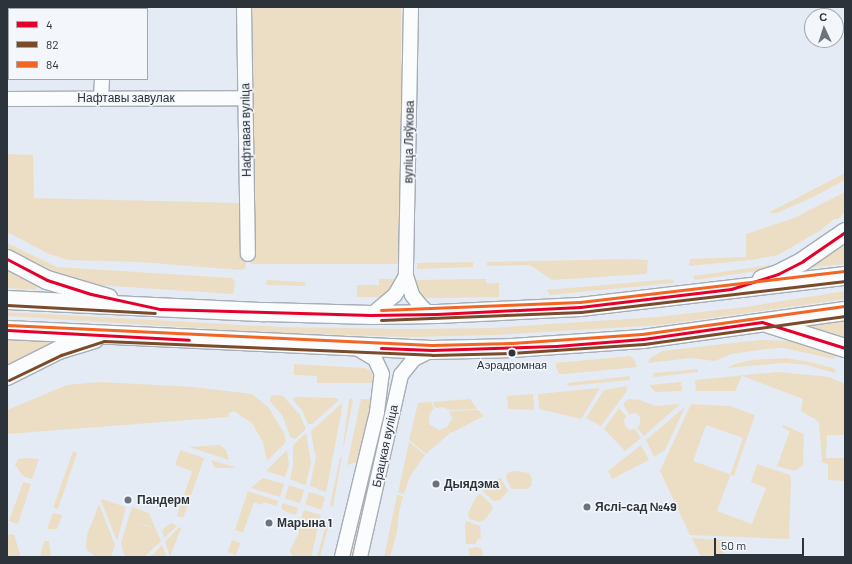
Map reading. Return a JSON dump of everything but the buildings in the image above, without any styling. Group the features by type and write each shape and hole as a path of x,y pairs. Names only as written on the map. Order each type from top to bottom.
{"main road":[{"path":"731,289 778,274 803,261 845,232"},
{"path":"7,259 47,280 91,294 160,309"},
{"path":"7,300 160,309 371,315 437,314 580,307 845,276"},
{"path":"7,330 103,336 432,350 519,348 618,342 845,311"},
{"path":"762,322 845,348"},
{"path":"7,376 59,350 103,336"}],"street":[{"name":"Нафтавая вуліца","path":"244,7 248,254"},
{"name":"вуліца Ляўкова","path":"412,7 406,276 412,295 419,304 427,312 437,314"},
{"path":"102,80 102,98"},
{"name":"Нафтавы завулак","path":"7,99 245,98"},
{"path":"371,315 384,306 394,295 406,276"},
{"name":"Брацкая вуліца","path":"342,557 377,412 382,374 375,359 355,347"},
{"name":"Брацкая вуліца","path":"360,557 401,375 414,359 432,350"}],"shaded area":[{"path":"250,7 401,7 401,264 250,264"},
{"path":"7,154 33,155 34,198 239,203 246,268 241,270 139,262 68,260 49,254 7,232"},
{"path":"845,173 845,180 813,197 777,213 768,213"},
{"path":"845,192 845,212 838,219 834,219 821,230 778,255 751,260 689,266 690,259 746,257 746,234 794,218"},
{"path":"834,237 771,269 695,280 693,276 778,264"},
{"path":"7,243 57,267 232,278 235,282 233,294 81,284 38,267 7,250"},
{"path":"839,246 845,247 845,264 813,267 810,264"},
{"path":"630,259 648,260 646,274 552,280 530,265 487,266 487,262"},
{"path":"473,262 473,267 417,269 417,263"},
{"path":"7,267 35,283 38,286 36,290 7,288"},
{"path":"379,279 399,279 385,297 357,297 357,285 379,285"},
{"path":"486,279 486,283 499,283 499,297 426,298 418,292 415,280"},
{"path":"673,279 674,283 550,295 547,290"},
{"path":"267,280 304,282 306,284 304,286 268,285 266,284"},
{"path":"845,291 845,299 661,325 495,335 410,337 277,333 7,316 7,312 279,327 412,329 491,328 657,317 745,307"},
{"path":"845,320 845,341 809,327 812,324"},
{"path":"7,337 52,340 51,345 7,366"},
{"path":"760,340 791,341 837,353 834,359 783,348 731,354 715,361 691,358 648,363 650,358 662,351"},
{"path":"630,356 634,360 637,367 559,374 556,367 556,363"},
{"path":"786,358 815,363 836,369 834,373 807,365 784,363 726,368 738,363 753,360"},
{"path":"294,364 365,368 371,371 375,383 317,383 317,376 294,375"},
{"path":"698,369 698,372 654,377 653,373"},
{"path":"778,372 829,377 845,384 845,435 827,435 826,458 845,458 845,481 828,480 828,464 822,462 819,423 801,411 803,399 742,376 735,391 696,391 695,380"},
{"path":"630,376 630,380 568,386 567,383"},
{"path":"99,382 193,387 252,394 269,408 284,433 286,442 267,461 263,442 252,423 234,411 229,413 228,417 7,434 7,410 67,385"},
{"path":"681,382 682,391 656,392 650,385"},
{"path":"627,386 626,392 601,426 586,418 604,390"},
{"path":"600,388 581,419 539,409 538,394"},
{"path":"533,394 534,410 508,409 507,396"},
{"path":"271,396 283,396 300,415 306,429 295,439 291,438 282,415 270,401"},
{"path":"387,396 390,396 356,557 351,557 385,414"},
{"path":"295,397 336,398 339,400 312,424 308,424 302,410 293,400"},
{"path":"351,398 353,401 343,446 349,400"},
{"path":"361,399 374,399 357,462 347,465"},
{"path":"470,399 477,409 449,410 443,407 435,408 433,402"},
{"path":"629,399 640,400 655,406 680,404 644,436 637,428 640,424 640,417 636,413 629,414 624,406 624,403"},
{"path":"431,402 434,408 429,415 430,425 439,430 447,427 450,433 426,454 409,440 418,403"},
{"path":"342,403 326,492 317,489 325,463 317,488 310,486 316,456 321,457 315,455 311,431"},
{"path":"691,404 730,406 755,415 734,476 730,475 743,438 706,425 693,461 729,474 730,476 717,511 752,524 766,488 751,482 757,464 790,475 789,539 690,535 660,471"},
{"path":"685,407 665,450 654,457 646,440"},
{"path":"619,408 626,416 624,421 626,427 630,430 635,429 641,438 625,451 604,429"},
{"path":"478,410 484,416 451,433 447,427 452,418 449,411"},
{"path":"783,425 804,434 803,465 795,471 777,466 790,431 782,427"},
{"path":"306,433 311,463 306,484 304,485 290,479 293,466 293,445"},
{"path":"409,442 425,455 410,476 404,494 398,493"},
{"path":"220,445 226,450 229,460 189,447"},
{"path":"641,445 649,460 612,479 608,471"},
{"path":"180,450 204,458 183,518 177,516 192,471 175,465"},
{"path":"287,450 289,464 285,477 266,471"},
{"path":"73,451 77,453 58,509 54,508 54,505"},
{"path":"342,457 333,506 331,507 330,505 340,458"},
{"path":"18,459 39,459 32,479 23,476 15,465"},
{"path":"211,460 235,467 235,468 215,468"},
{"path":"514,471 529,473 532,479 531,486 526,489 511,488 506,478 507,473"},
{"path":"263,478 284,484 280,497 251,488"},
{"path":"501,478 508,491 500,500 494,501 483,492 483,490 490,482"},
{"path":"23,482 31,484 18,524 9,521"},
{"path":"289,485 304,490 300,503 285,498"},
{"path":"248,491 278,501 276,506 263,502 262,505 254,502 243,533 235,530"},
{"path":"309,492 325,497 321,509 305,504"},
{"path":"480,494 491,504 493,509 484,520 479,522 469,519 468,513 476,497"},
{"path":"397,495 403,496 399,512 397,532 390,557 384,557"},
{"path":"102,499 126,507 117,541 101,501"},
{"path":"283,503 298,508 296,515 284,511 281,507"},
{"path":"99,504 115,545 111,557 96,557 87,550 87,535"},
{"path":"132,507 149,513 161,541 144,557 124,556 127,556 124,555 121,543 128,520","holes":["128,520 150,526 153,530 150,527"]},
{"path":"304,510 321,515 311,557 293,557 290,551 299,533 298,527"},
{"path":"53,513 62,515 57,529 47,529"},
{"path":"328,518 330,520 320,557 317,557"},
{"path":"466,521 480,526 481,538 477,540 476,544 466,544"},
{"path":"171,523 177,526 164,538 162,530"},
{"path":"179,527 181,528 170,557 165,542"},
{"path":"14,534 21,557 7,557 7,535"},
{"path":"692,538 725,540 723,557 701,557"},
{"path":"232,540 240,543 236,555 227,552"},
{"path":"44,541 49,541 51,557 40,557"},
{"path":"162,545 167,557 150,557"},
{"path":"477,547 482,549 483,557 470,557 468,549"}],"transit line":[{"name":"4","path":"7,259 47,280 91,294 160,309 371,315 437,314 580,307 731,289 778,274 803,261 845,232"},
{"name":"84","path":"381,310 580,302 844,271"},
{"name":"82","path":"381,320 581,312 845,281"},
{"name":"82","path":"7,305 155,313"},
{"name":"84","path":"7,325 432,345 512,343 642,334 844,306"},
{"name":"82","path":"9,380 61,355 104,341 432,355 512,353 644,344 845,316"},
{"name":"4","path":"381,348 432,350 556,346 643,339 762,322 845,348"},
{"name":"4","path":"7,330 189,340"}],"place":[{"name":"Аэрадромная","path":"512,353"},
{"name":"Дыядэма","path":"436,484"},
{"name":"Пандерм","path":"128,500"},
{"name":"Яслі-сад №49","path":"587,507"},
{"name":"Марына 1","path":"269,523"}]}
